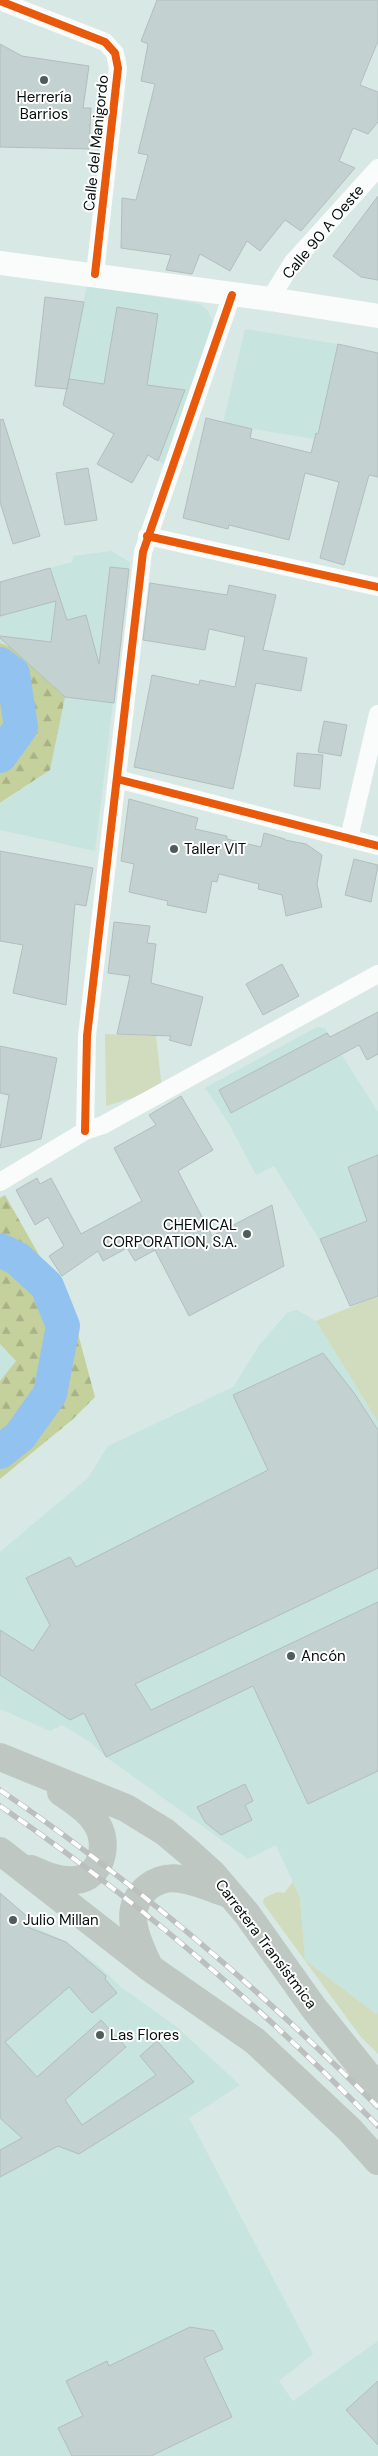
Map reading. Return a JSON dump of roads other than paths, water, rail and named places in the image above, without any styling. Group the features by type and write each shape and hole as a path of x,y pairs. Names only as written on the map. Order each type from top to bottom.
{"main road":[{"path":"4,263 95,274 232,295 270,298 378,316"},
{"name":"Carretera Transístmica","path":"0,1757 35,1773 126,1808 164,1832 191,1854 232,1896 313,2007 378,2088"},
{"path":"4,1854 56,1878 77,1880 92,1873 102,1856 103,1836 93,1817 35,1773"},
{"path":"4,1854 150,1968 255,2041 349,2129 378,2160"},
{"path":"150,1968 136,1939 132,1917 133,1906 145,1889 162,1880 181,1879 232,1896"}],"street":[{"name":"Calle del Manigordo","path":"0,1 106,42 115,53 118,68 95,274"},
{"name":"Calle 90 A Oeste","path":"270,298 293,262 378,168"},
{"path":"85,1131 86,1036 142,562 147,536 232,295"},
{"path":"147,536 378,587"},
{"path":"349,838 378,714"},
{"path":"117,779 378,846"},
{"path":"0,1182 85,1131 103,1125 378,974"}],"waterway":[{"path":"0,664 13,674 21,727 0,756"},
{"path":"0,1250 18,1259 47,1286 63,1326 50,1394 20,1436 0,1452"}],"railway":[{"path":"0,1790 100,1862 196,1940 289,2022 378,2107"},
{"path":"0,1806 100,1879 197,1957 290,2039 378,2126"}],"place":[{"name":"Herrería Barrios","path":"44,80"},
{"name":"Taller VIT","path":"174,849"},
{"name":"CHEMICAL CORPORATION, S.A.","path":"247,1234"},
{"name":"Ancón","path":"291,1656"},
{"name":"Julio Millan","path":"13,1920"},
{"name":"Las Flores","path":"100,2035"}]}
